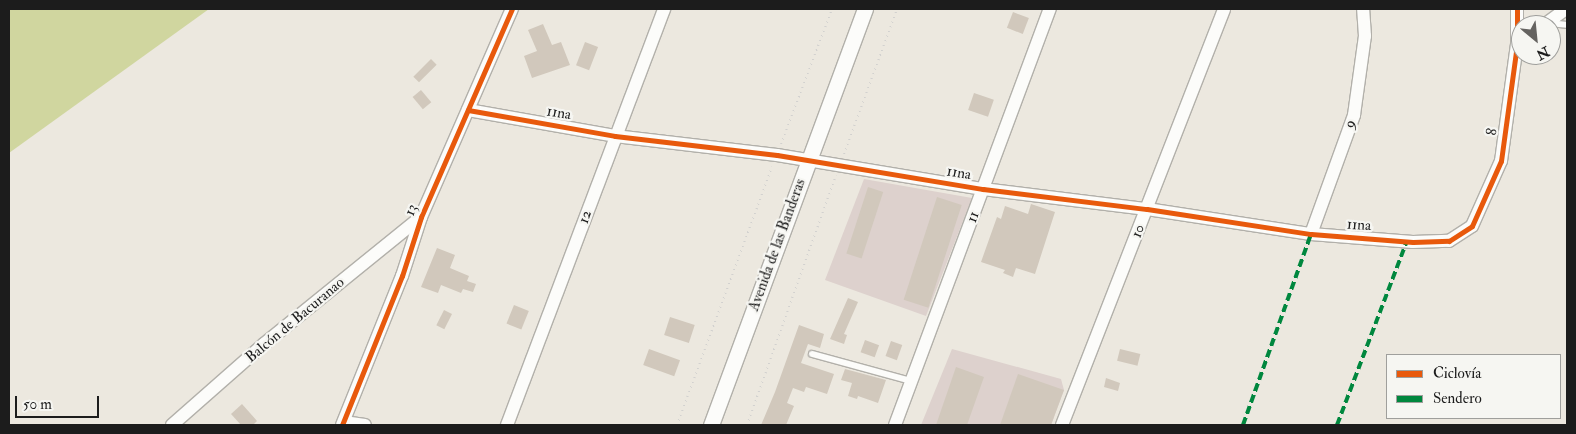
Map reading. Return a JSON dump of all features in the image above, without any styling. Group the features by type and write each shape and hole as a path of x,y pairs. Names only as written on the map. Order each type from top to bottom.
{"street":[{"name":"13","path":"343,424 402,276 421,217 512,9"},
{"name":"12","path":"507,425 664,9"},
{"name":"Avenida de las Banderas","path":"710,425 865,9"},
{"name":"11","path":"895,425 1050,9"},
{"name":"10","path":"1062,425 1224,9"},
{"name":"9","path":"1311,234 1354,115 1365,36 1363,9"},
{"name":"8","path":"1449,241 1472,226 1501,162 1516,65"},
{"name":"11na","path":"468,110 616,136 777,155 983,189 1147,209 1311,234 1413,242 1449,241"},
{"name":"Balcón de Bacuranao","path":"172,425 264,344 421,217"},
{"path":"343,424 365,425"}],"lane":[{"path":"812,354 911,381"}],"path":[{"path":"677,425 832,9"},
{"path":"747,425 897,9"}],"shaded area":[{"path":"864,179 972,198 926,316 825,280"},
{"path":"952,349 1061,379 1064,390 1051,425 921,425"}],"green space":[{"path":"9,9 209,9 9,153"}],"building":[{"path":"1013,12 1029,18 1023,34 1007,28"},
{"path":"543,24 552,45 561,42 570,65 532,78 524,56 537,51 528,30"},
{"path":"585,42 598,47 589,70 576,65"},
{"path":"431,59 437,65 419,82 413,77"},
{"path":"421,90 431,102 423,109 413,97"},
{"path":"974,93 994,100 988,117 968,110"},
{"path":"868,187 883,192 862,259 846,254"},
{"path":"937,197 962,205 928,308 904,300"},
{"path":"1031,204 1055,212 1035,274 1016,268 1013,277 1003,273 1005,270 981,262 997,217 1001,219 1005,206 1028,214"},
{"path":"437,248 455,255 450,268 469,276 467,281 476,284 473,292 463,289 461,293 441,285 438,293 421,287"},
{"path":"848,298 858,302 844,334 847,335 844,344 830,339"},
{"path":"514,305 529,311 521,330 507,324"},
{"path":"444,310 452,314 444,329 436,325"},
{"path":"670,317 695,325 689,343 664,335"},
{"path":"799,325 824,334 820,348 808,344 801,363 834,374 827,394 806,387 804,392 793,388 787,403 794,406 786,425 761,425 775,392"},
{"path":"865,340 879,345 875,357 861,352"},
{"path":"891,341 902,345 897,360 886,356"},
{"path":"649,349 680,360 674,376 643,365"},
{"path":"1120,349 1140,354 1137,366 1117,361"},
{"path":"956,367 984,377 967,425 936,425"},
{"path":"845,369 886,380 878,403 858,396 857,399 848,396 852,383 841,380"},
{"path":"1018,374 1064,390 1051,425 1000,425"},
{"path":"1106,378 1120,383 1118,391 1104,387"},
{"path":"242,404 257,421 253,425 241,425 231,414"}],"marked path":[{"path":"1243,425 1311,234"},
{"path":"1337,425 1407,241"}],"cycle path":[{"path":"342,425 402,276 421,217 512,9"},
{"path":"468,110 615,136 777,155 983,189 1147,209 1311,234 1413,242 1449,241 1472,226 1501,161 1517,44 1517,9"}]}
